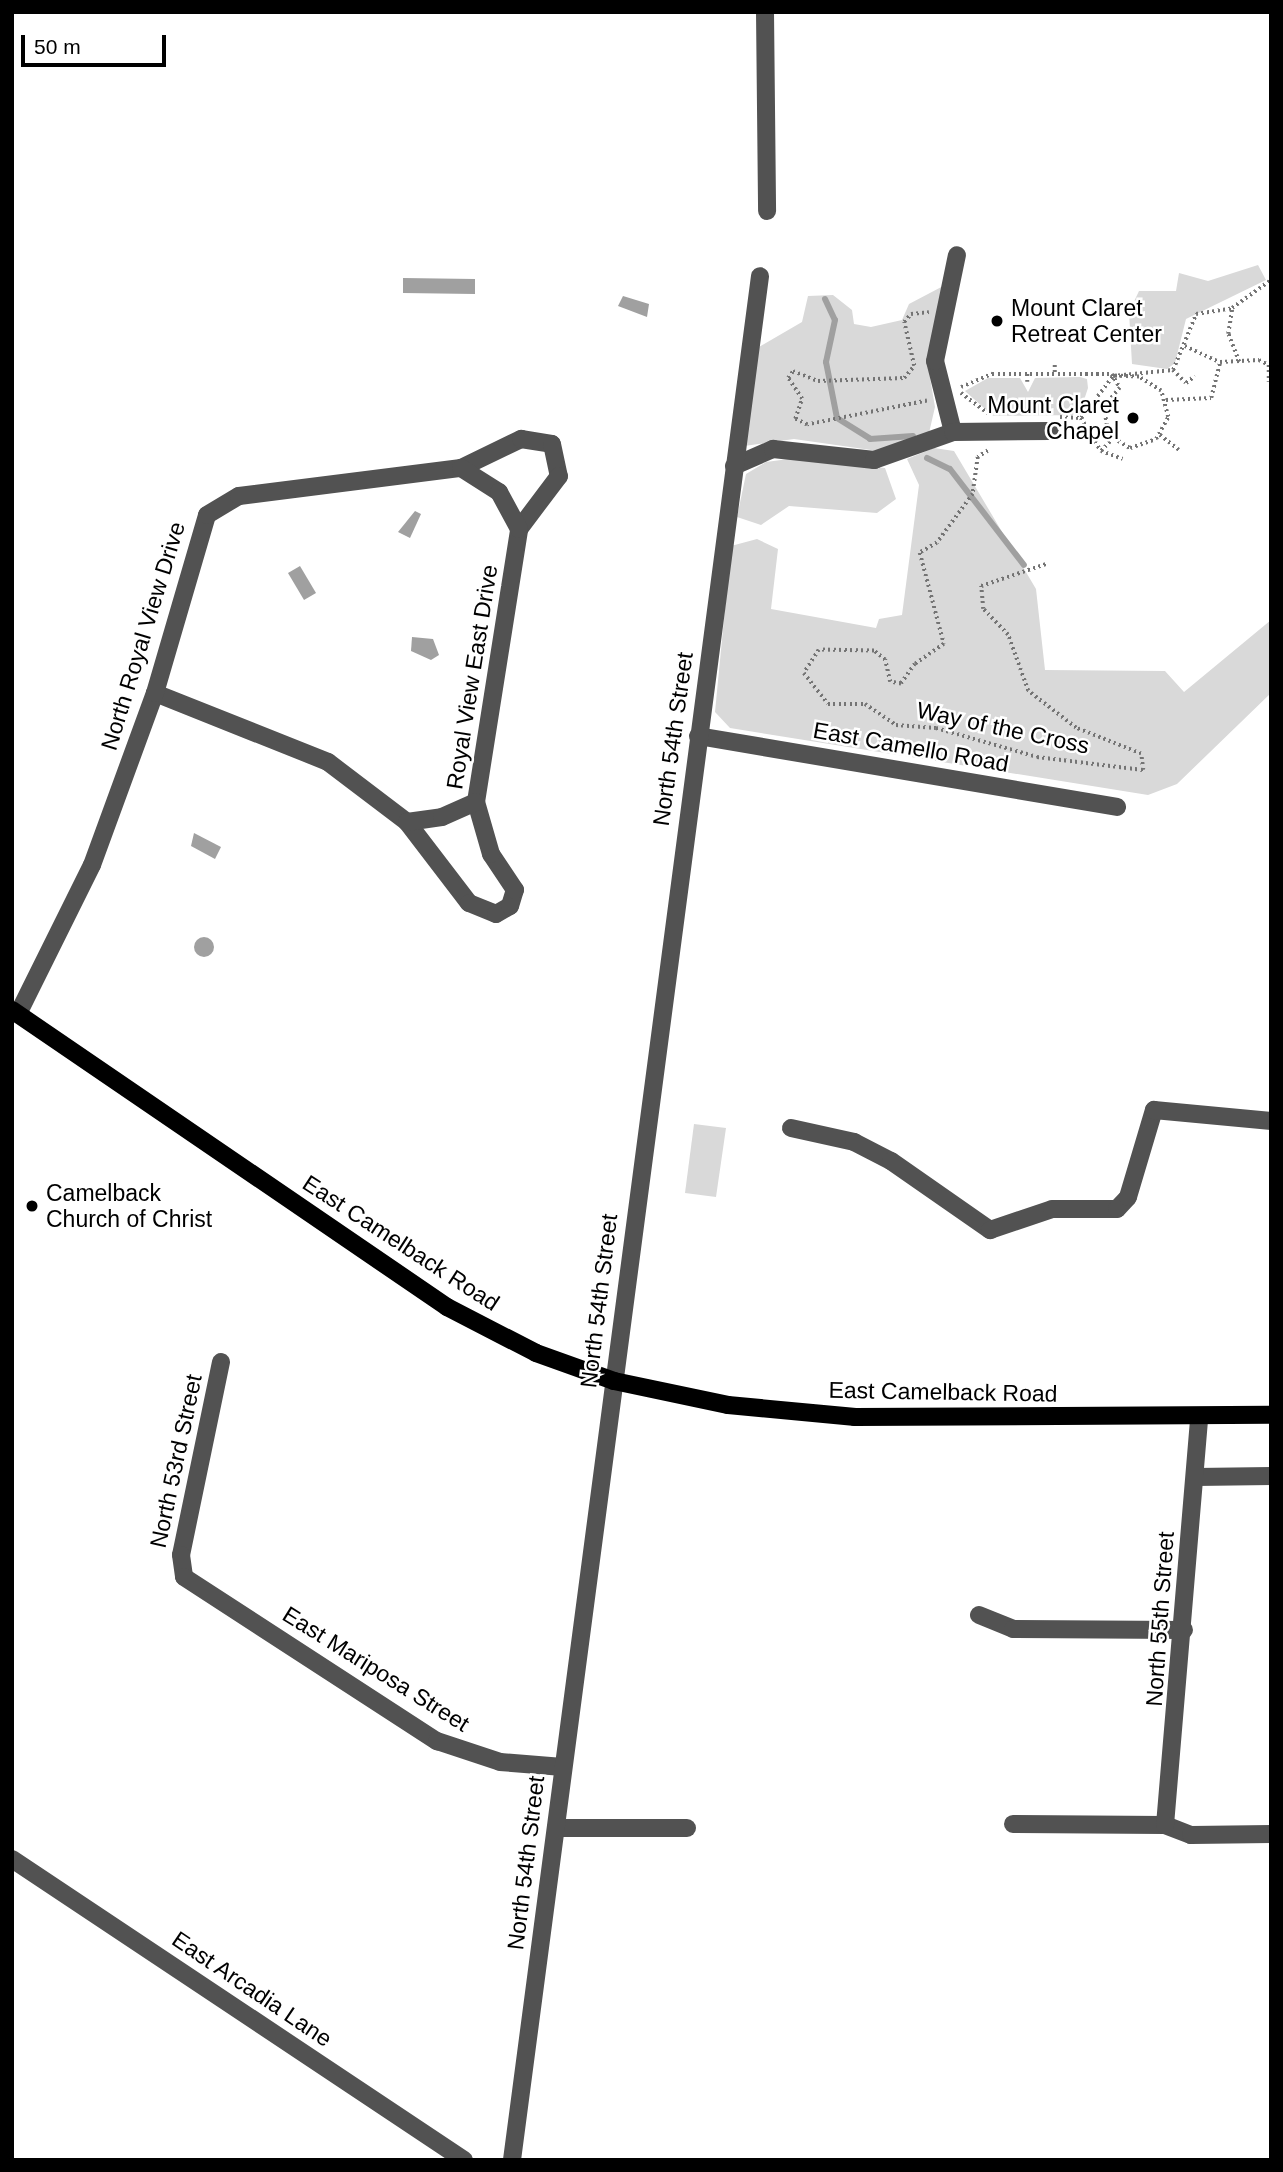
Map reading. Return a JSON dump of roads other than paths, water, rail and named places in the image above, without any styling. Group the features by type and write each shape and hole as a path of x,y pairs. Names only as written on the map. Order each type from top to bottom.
{"main road":[{"name":"East Camelback Road","path":"15,1012 447,1307 536,1353 614,1381 728,1405 833,1416 1271,1415"}],"street":[{"path":"765,12 767,211"},
{"path":"953,432 940,393 935,361 948,315 957,255"},
{"name":"North 54th Street","path":"512,2160 760,276"},
{"path":"735,457 787,448 886,459 953,432 1050,424"},
{"name":"North Royal View Drive","path":"15,1012 92,865 155,693 206,515 239,496 461,468 521,439 552,444 559,476 519,529"},
{"path":"461,468 499,492 519,529"},
{"name":"Royal View East Drive","path":"407,822 475,908 496,914 510,906 515,890 491,854 476,802 519,529"},
{"path":"155,693 328,762 407,822 442,817 476,802"},
{"name":"East Camello Road","path":"698,736 1117,807"},
{"path":"791,1128 854,1142 891,1161 990,1230 1052,1209 1117,1209 1128,1197 1154,1110 1271,1121"},
{"name":"North 53rd Street","path":"181,1570 221,1362"},
{"name":"North 55th Street","path":"1165,1825 1184,1630 1199,1417"},
{"path":"1196,1477 1271,1476"},
{"name":"East Mariposa Street","path":"181,1570 437,1741 491,1760 564,1767"},
{"path":"979,1615 1013,1629 1184,1630"},
{"path":"1013,1824 1165,1825 1191,1835 1271,1835"},
{"path":"556,1828 687,1828"},
{"name":"East Arcadia Lane","path":"12,1859 464,2160"}],"waterway":[{"path":"825,299 835,320 826,362 837,418 870,439 913,436"},
{"path":"927,458 950,469 1024,565"}],"place":[{"name":"Mount Claret Retreat Center","path":"997,321"},
{"name":"Mount Claret Chapel","path":"1133,418"},
{"name":"Camelback Church of Christ","path":"32,1206"}]}
